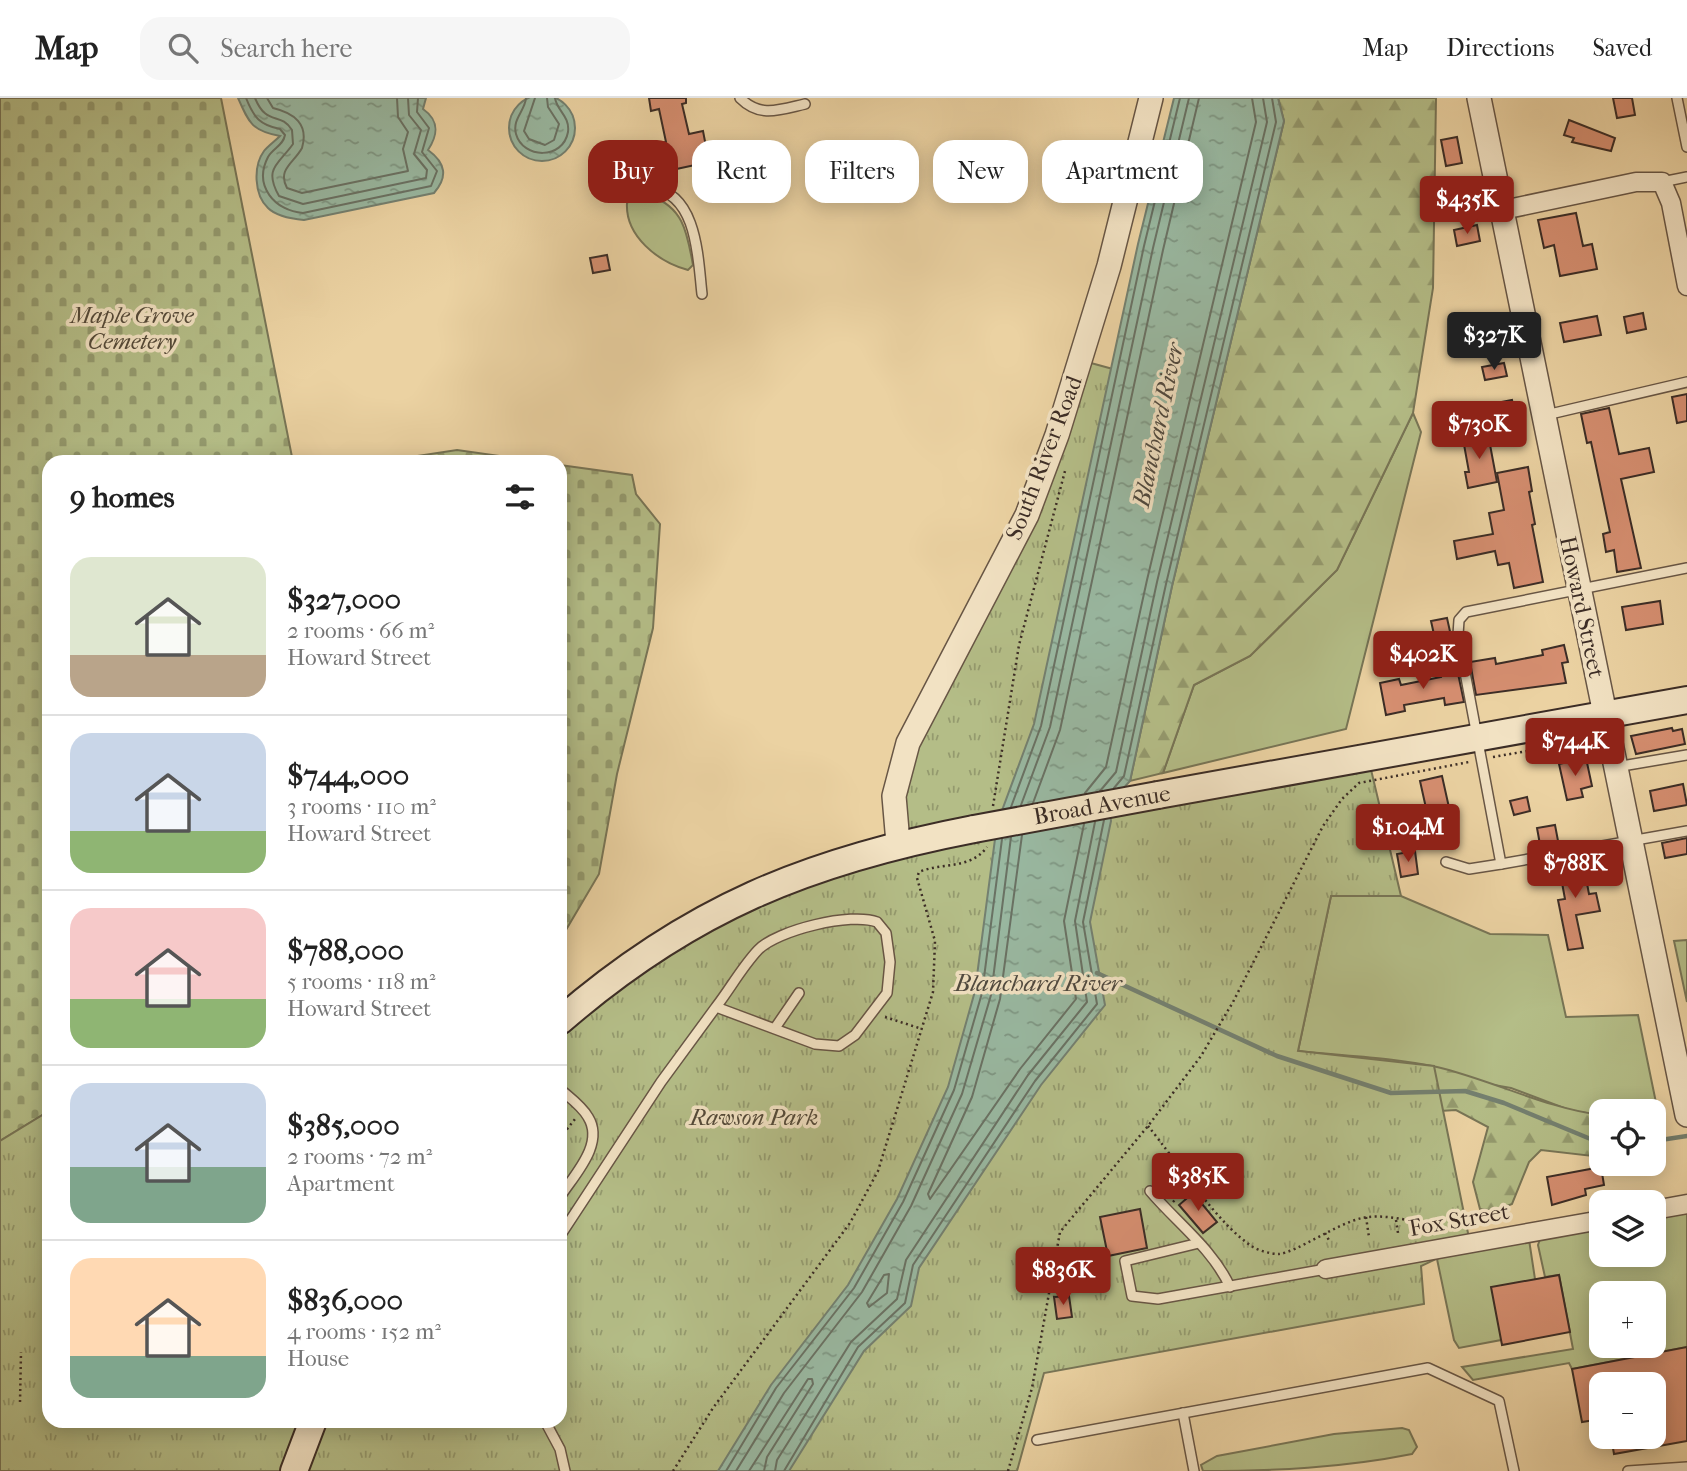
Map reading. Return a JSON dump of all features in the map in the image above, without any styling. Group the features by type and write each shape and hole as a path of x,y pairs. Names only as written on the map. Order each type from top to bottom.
{"main road":[{"name":"Broad Avenue","path":"567,1016 653,949 730,905 800,874 898,844 985,825 1158,795 1480,749 1606,726 1686,703"},
{"path":"294,1471 310,1428"}],"street":[{"name":"South River Road","path":"898,844 894,796 908,743 1032,503 1057,435 1109,266 1151,98"},
{"name":"Howard Street","path":"1479,98 1629,842 1687,1115"},
{"path":"1503,210 1636,182 1662,182 1671,203 1687,286"},
{"path":"1666,1208 1687,1204"},
{"name":"Fox Street","path":"1326,1269 1589,1222"}],"lane":[{"path":"740,98 754,110 766,113 805,104"},
{"path":"1677,98 1687,147"},
{"path":"1662,182 1687,177"},
{"path":"678,203 687,215 696,245 702,294"},
{"path":"1543,415 1687,382"},
{"path":"1502,864 1458,635 1459,620 1466,611 1687,568"},
{"path":"1614,767 1687,755"},
{"path":"1446,862 1468,869 1687,831"},
{"path":"567,1225 661,1082 716,1007 758,950 770,940 808,927 855,918 877,922 886,933 890,962 887,993 855,1035 839,1046 827,1047 716,1007"},
{"path":"775,1028 799,993"},
{"path":"567,1096 588,1117 594,1134 590,1150 567,1186"},
{"path":"1150,1191 1199,1243 1224,1273 1230,1287"},
{"path":"1199,1243 1125,1261 1132,1296 1157,1300 1326,1269"},
{"path":"1037,1440 1428,1368 1499,1401 1514,1471"},
{"path":"1183,1413 1194,1471"},
{"path":"549,1428 560,1449 565,1471"},
{"path":"1628,1471 1687,1467"}],"path":[{"path":"673,1471 713,1408 856,1213 878,1171 933,992 935,941 917,878 919,872 969,862 980,857 987,848 985,825 1020,645 1066,468"},
{"path":"1008,1471 1032,1388 1060,1231 1148,1126 1201,1056 1233,1002 1323,826 1342,799 1359,783 1480,749 1606,726"},
{"path":"896,1020 922,1029"},
{"path":"567,1129 582,1110"},
{"path":"1148,1126 1223,1219 1252,1246 1266,1252 1280,1254 1325,1232 1366,1217 1413,1221 1425,1225 1437,1249"},
{"path":"1166,1210 1192,1181"},
{"path":"1366,1217 1369,1237"},
{"path":"1395,1219 1398,1234"},
{"path":"1412,1232 1413,1221"},
{"path":"1325,1232 1330,1242"},
{"path":"20,1402 21,1352"}],"green space":[{"name":"Maple Grove Cemetery","path":"0,98 221,98 292,455 42,455 42,1115 0,1141"},
{"path":"1278,98 1436,98 1433,288 1413,413 1337,570 1250,656 1194,685 1163,773 1130,781 1172,586 1284,121"},
{"path":"627,203 665,203 671,207 686,232 693,265 688,270 655,254 638,237 628,215"},
{"name":"Rawson Park","path":"1080,360 1164,383 1076,810 1368,757 1401,896 1331,896 1298,1051 1434,1066 1470,1243 1421,1266 1424,1304 1044,1373 1017,1471 0,1471 0,1141 42,1115 42,1428 567,1428 567,1022 729,905 898,843 894,796 1027,515"},
{"path":"1413,413 1421,432 1346,729 1163,773 1194,685 1250,656 1337,570"},
{"path":"457,450 492,455 424,455"},
{"path":"567,466 632,475 636,494 660,524 653,628 617,774 599,874 567,928"},
{"path":"1331,896 1401,896 1490,934 1548,935 1566,1017 1638,1015 1655,1099 1589,1099 1589,1113 1572,1111 1511,1088 1298,1051"},
{"path":"1687,940 1687,1002 1674,941"},
{"path":"1298,1051 1437,1067 1539,1100 1589,1113 1589,1156 1541,1150 1529,1162 1512,1204 1495,1211 1480,1209 1473,1182 1488,1127 1456,1110 1373,1115"},
{"path":"1666,1210 1687,1211 1687,1347 1666,1351 1666,1281 1589,1281 1589,1358 1630,1358 1572,1369 1569,1363 1473,1380 1462,1367 1573,1349 1559,1275 1545,1277 1538,1245 1543,1230 1589,1222 1589,1267 1666,1267"},
{"path":"1528,1233 1535,1279 1501,1340 1459,1348 1454,1340 1437,1259 1470,1243"},
{"path":"1402,1428 1409,1430 1417,1447 1412,1454 1334,1466 1282,1469 1203,1471 1201,1465 1217,1456 1334,1434"}],"water":[{"path":"542,95 555,97 565,105 573,115 573,141 565,151 555,159 542,161 529,159 519,151 511,141 509,128 511,115 519,105 529,97"},
{"path":"238,98 426,98 423,109 432,118 436,128 428,150 442,165 442,181 434,193 304,220 280,215 271,211 263,202 258,188 257,172 260,157 280,136 257,128 245,114"},
{"name":"Blanchard River","path":"1174,98 1278,98 1284,121 1172,586 1130,781 1109,804 1111,821 1090,922 1105,1005 1041,1085 919,1268 911,1306 864,1351 789,1471 718,1471 771,1385 848,1285 897,1199 948,1087 975,991 997,824 1034,724 1148,203 1203,203 1203,140 1164,140"}],"building":[{"path":"649,98 686,98 686,103 682,104 689,134 703,131 705,140 692,140 692,166 678,169 678,140 666,140 659,109 651,111"},
{"path":"1613,98 1632,98 1635,115 1617,118"},
{"path":"1569,120 1615,138 1611,151 1572,142 1574,138 1564,135"},
{"path":"1457,137 1462,163 1446,166 1441,140"},
{"path":"1576,213 1583,246 1592,244 1597,269 1560,276 1554,245 1544,248 1538,220"},
{"path":"1477,225 1480,241 1457,246 1454,230"},
{"path":"607,255 610,270 593,273 590,258"},
{"path":"1643,313 1646,329 1627,333 1624,317"},
{"path":"1597,316 1601,335 1564,342 1560,323"},
{"path":"1504,363 1507,376 1485,380 1482,367"},
{"path":"1687,394 1687,421 1677,423 1672,397"},
{"path":"1512,400 1516,419 1490,424 1486,405"},
{"path":"1609,408 1619,454 1649,448 1654,472 1621,479 1641,568 1617,572 1614,550 1606,552 1603,534 1610,532 1591,442 1587,443 1581,414"},
{"path":"1488,434 1497,482 1468,488 1465,472 1469,472 1463,439"},
{"path":"1528,467 1535,524 1532,525 1543,582 1514,588 1509,563 1498,565 1495,551 1457,559 1454,541 1493,534 1489,513 1504,510 1497,473"},
{"path":"1660,601 1663,624 1626,630 1622,607"},
{"path":"1447,618 1451,636 1435,639 1431,621"},
{"path":"1564,645 1568,662 1562,663 1566,683 1476,695 1470,662 1495,658 1496,664 1543,655 1542,650"},
{"path":"1456,664 1464,702 1445,705 1444,698 1404,705 1405,711 1386,715 1380,683 1399,679 1401,685 1441,677 1439,667"},
{"path":"1672,728 1673,731 1682,729 1685,744 1636,754 1631,736"},
{"path":"1586,758 1592,786 1581,789 1583,797 1567,800 1559,764"},
{"path":"1442,776 1450,812 1428,817 1420,781"},
{"path":"1683,784 1687,805 1654,811 1650,791"},
{"path":"1527,797 1530,811 1514,815 1510,801"},
{"path":"1555,825 1559,846 1541,850 1537,828"},
{"path":"1687,838 1687,854 1665,858 1662,843"},
{"path":"1415,851 1418,874 1401,877 1397,854"},
{"path":"1582,857 1589,894 1596,893 1600,911 1576,915 1583,948 1568,950 1558,900 1565,899 1558,861"},
{"path":"1589,1169 1589,1176 1602,1176 1604,1185 1585,1189 1586,1195 1552,1205 1547,1177"},
{"path":"1193,1193 1217,1222 1203,1233 1179,1205"},
{"path":"1140,1209 1147,1248 1108,1256 1100,1217"},
{"path":"1559,1275 1570,1332 1502,1345 1491,1287"},
{"path":"1069,1296 1072,1317 1057,1319 1054,1297"},
{"path":"1687,1347 1687,1441 1666,1445 1666,1372 1589,1372 1589,1421 1582,1422 1572,1369 1630,1358 1666,1358 1666,1351"},
{"path":"1613,1449 1642,1449 1614,1454"}],"waterway":[{"path":"1097,973 1277,1056 1391,1093 1465,1091 1504,1103 1589,1138"},
{"path":"1666,1139 1687,1136"}]}
